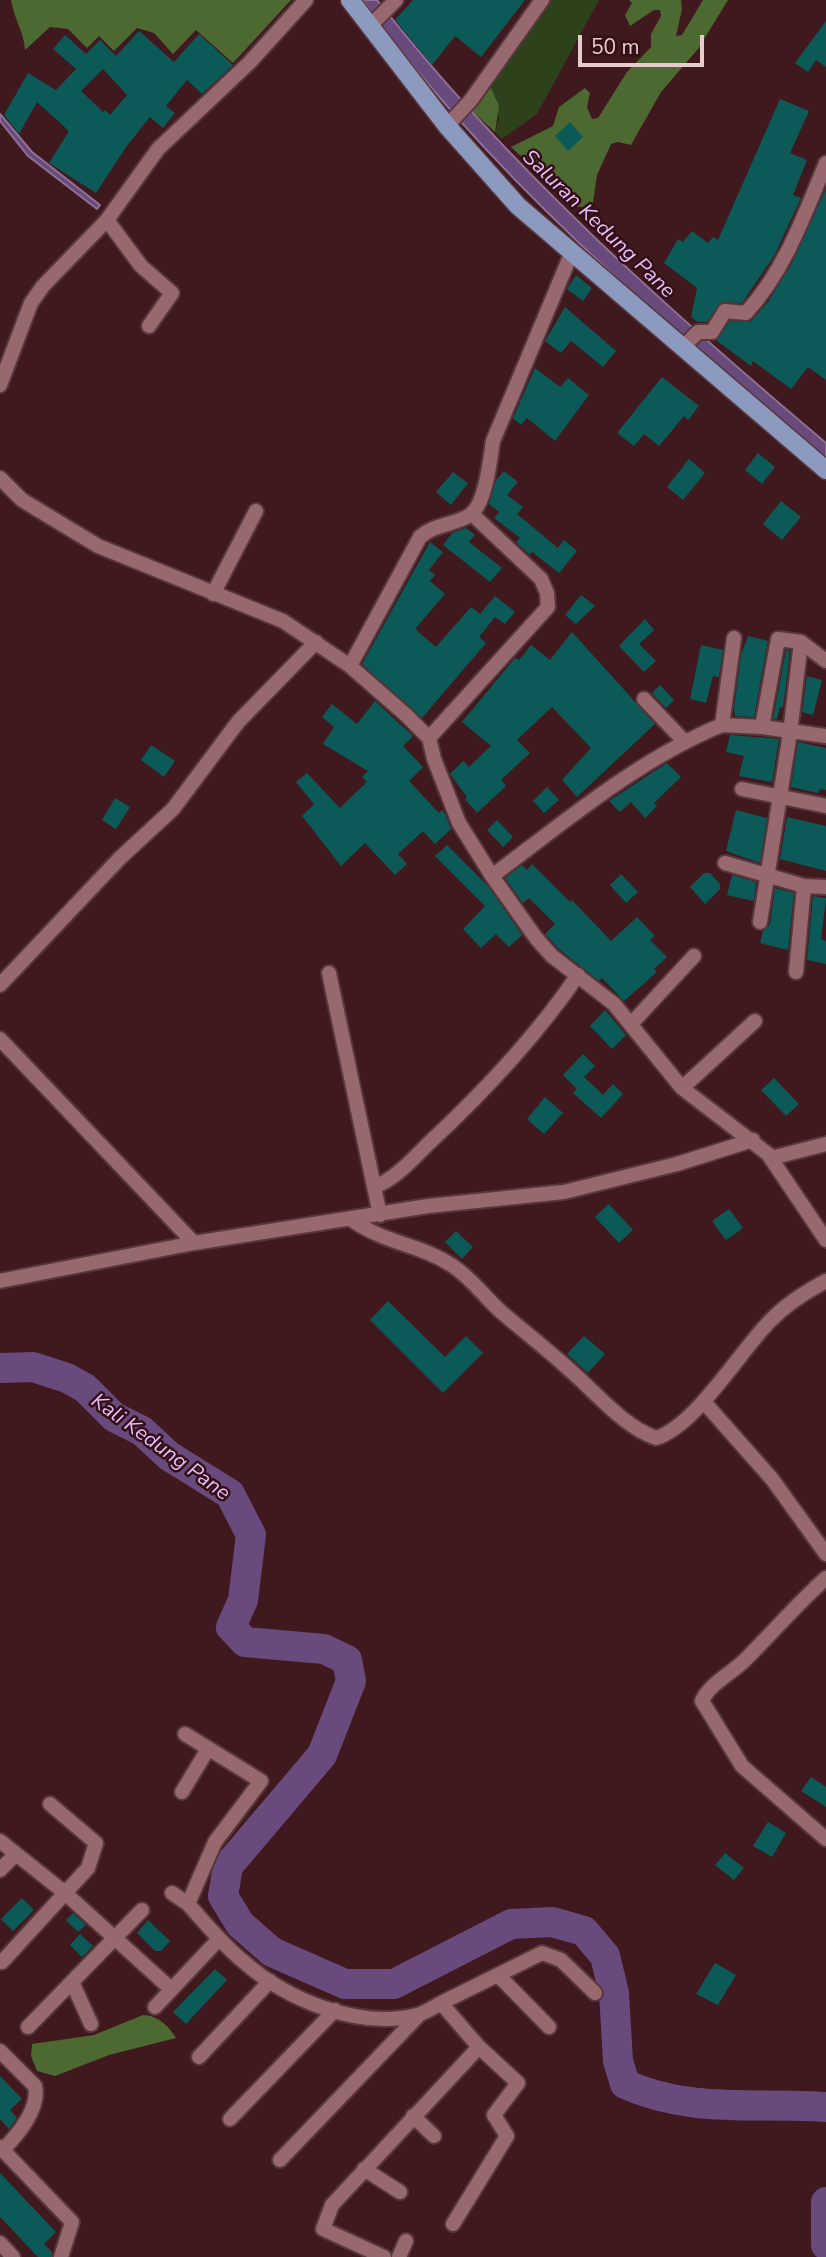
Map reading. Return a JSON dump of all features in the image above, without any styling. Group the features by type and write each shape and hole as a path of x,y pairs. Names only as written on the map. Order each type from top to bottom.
{"main road":[{"path":"350,0 519,206 684,345 826,470"}],"street":[{"path":"0,385 31,303 43,286 107,220 158,149 250,62 306,0"},
{"path":"451,121 471,100 542,0"},
{"path":"372,24 392,5"},
{"path":"684,345 698,332 712,332 725,311 746,313 761,296 786,258 826,163"},
{"path":"107,220 141,266 172,293 149,326"},
{"path":"350,666 420,537 434,528 472,514 489,470 493,441 572,253"},
{"path":"0,478 22,500 98,546 283,621 350,666 429,738 434,759 459,823 492,876 536,937 552,956 578,975 632,1023 682,1088 715,1116 763,1149 826,1240"},
{"path":"214,594 256,511"},
{"path":"429,738 548,607 547,593 541,579 472,514"},
{"path":"722,725 734,638"},
{"path":"762,727 776,641 780,638 801,642 826,661"},
{"path":"0,985 120,858 173,809 239,722 316,642"},
{"path":"760,922 790,733 801,642"},
{"path":"644,699 683,740"},
{"path":"492,876 609,789 683,740 722,725 762,727 826,736"},
{"path":"742,789 826,806"},
{"path":"725,863 804,886 826,887"},
{"path":"796,972 804,886"},
{"path":"632,1023 694,956"},
{"path":"328,973 378,1215"},
{"path":"374,1187 408,1163 473,1102 524,1047 578,975"},
{"path":"682,1088 755,1021"},
{"path":"0,1039 194,1243"},
{"path":"0,1281 194,1243 428,1206 564,1192 677,1164 763,1149 826,1144"},
{"path":"355,1219 387,1241 430,1252 454,1267 482,1289 496,1307 552,1351 615,1413 652,1437 659,1438 704,1402 771,1321 803,1293 826,1281"},
{"path":"704,1402 772,1479 826,1554"},
{"path":"826,1578 785,1615 746,1660 709,1689 702,1701 742,1766 826,1839"},
{"path":"185,1734 261,1782 215,1842 188,1904"},
{"path":"182,1792 208,1749"},
{"path":"2,1962 88,1868 96,1843 50,1804"},
{"path":"0,1841 65,1893 172,1989"},
{"path":"0,1870 16,1854"},
{"path":"172,1893 188,1904 245,1964 270,1981 335,2010 371,2020 419,2015"},
{"path":"28,2027 142,1910"},
{"path":"155,2007 219,1939"},
{"path":"279,2160 419,2015 441,2003 542,1952 561,1960 595,1993"},
{"path":"498,1975 549,2027"},
{"path":"199,2057 270,1981"},
{"path":"72,1982 91,2024"},
{"path":"441,2003 479,2047 518,2083 494,2115 508,2136 453,2224"},
{"path":"230,2119 335,2010"},
{"path":"384,2257 323,2229 332,2205 479,2047"},
{"path":"0,2051 35,2086 36,2093 23,2126 1,2148 72,2222 61,2257"},
{"path":"413,2116 434,2136"},
{"path":"364,2169 400,2192"},
{"path":"399,2257 406,2241"},
{"path":"0,2243 13,2257"}],"green space":[{"path":"11,0 291,0 233,63 196,30 173,54 154,33 137,28 114,51 99,36 87,48 68,29 50,27 25,50"},
{"path":"549,0 599,0 537,114 502,139 495,132 499,118 489,84"},
{"path":"629,0 681,0 682,9 676,36 682,35 703,0 728,0 698,49 661,92 631,145 618,142 611,144 597,175 592,209 575,206 511,147 553,126 559,107 585,88 590,93 587,107 592,119 598,118 627,72 651,47 651,34 661,16 660,10 654,10 630,26 625,15 632,3"},
{"path":"489,84 499,106 495,132 471,110"},
{"path":"143,2015 162,2022 176,2038 109,2055 55,2076 37,2071 31,2056 32,2044 94,2035"}],"shaded area":[{"path":"363,0 377,0 480,121 590,233 706,340 826,443 826,459 641,300 521,186 464,126"},
{"path":"0,114 32,152 100,205 97,209 28,156 0,121"}],"building":[{"path":"413,0 525,0 481,57 455,36 432,65 395,20"},
{"path":"826,21 826,67 816,60 808,72 795,63"},
{"path":"139,31 174,62 199,34 233,65 202,94 187,80 166,106 175,113 163,128 150,117 126,147 96,193 49,163 69,131 37,102 19,134 4,115 28,73 56,90 76,69 53,49 65,35 86,54 100,40 116,56","holes":["103,69 127,95 110,115 105,110 103,112 81,91"]},
{"path":"780,99 809,111 790,153 807,160 793,195 801,198 774,256 742,303 721,302 707,322 698,322 691,317 697,288 664,263 678,239 683,242 692,231 708,243 713,237 718,240"},
{"path":"570,122 583,137 568,151 555,136"},
{"path":"826,189 826,380 808,367 791,389 753,361 751,366 716,340 730,321 750,322 768,302 791,265"},
{"path":"576,275 592,288 583,301 567,289"},
{"path":"565,307 616,351 603,367 571,341 561,353 545,341"},
{"path":"535,368 560,387 568,378 589,395 555,441 527,418 521,425 513,418"},
{"path":"662,377 699,406 688,420 684,416 659,446 644,434 634,446 617,433"},
{"path":"758,453 775,467 762,484 745,470"},
{"path":"689,459 705,473 683,500 667,487"},
{"path":"504,471 518,482 507,495 523,507 517,514 558,548 564,540 577,551 559,573 532,552 530,555 516,542 520,538 494,518 499,512 489,504 496,480"},
{"path":"453,472 468,483 451,505 436,492"},
{"path":"781,501 801,517 782,540 763,524"},
{"path":"466,528 475,535 469,542 502,568 490,582 443,545 452,533"},
{"path":"430,542 443,552 429,570 435,575 430,581 445,594 415,629 436,647 471,607 480,614 495,596 515,612 505,624 495,617 479,637 486,643 422,718 362,664"},
{"path":"581,595 595,606 576,624 565,615"},
{"path":"645,619 654,630 639,644 656,661 644,672 619,646"},
{"path":"572,632 655,724 577,797 562,780 591,748 552,707 517,740 530,753 501,780 506,786 477,813 450,774 463,761 469,767 491,746 462,722 515,658 519,660 531,645 550,660"},
{"path":"748,636 768,641 754,717 735,716 734,709 741,655"},
{"path":"701,645 723,650 719,677 713,676 706,703 690,699"},
{"path":"786,650 790,651 783,708 780,707 777,719 773,719"},
{"path":"807,676 822,680 813,715 802,712"},
{"path":"660,685 674,700 666,708 652,693"},
{"path":"375,701 413,736 403,746 423,767 409,781 439,813 442,810 451,829 435,844 423,831 398,854 407,864 395,875 365,843 341,866 302,816 314,804 296,782 307,773 340,808 367,782 362,777 368,771 323,744 334,727 322,717 332,704 357,724"},
{"path":"730,735 779,739 772,782 739,776 744,756 726,752"},
{"path":"798,742 826,748 826,790 820,789 818,793 791,787"},
{"path":"151,745 175,761 164,777 141,760"},
{"path":"667,763 681,777 654,803 657,806 645,818 631,802 620,812 609,801"},
{"path":"547,787 559,800 544,813 533,801"},
{"path":"115,798 130,807 116,829 102,820"},
{"path":"736,810 767,818 760,863 726,851"},
{"path":"787,817 826,826 826,871 780,859"},
{"path":"497,820 513,837 503,847 487,830"},
{"path":"447,845 488,886 522,935 509,947 496,934 481,948 463,929 485,906 435,856"},
{"path":"532,864 570,902 572,900 611,941 637,917 655,936 650,940 667,957 654,969 657,972 624,1001 602,978 599,981 559,949 545,934 555,924 529,898 523,903 505,878 522,865 527,870"},
{"path":"704,873 710,873 720,884 720,889 705,904 690,887"},
{"path":"621,874 638,892 626,903 610,885"},
{"path":"732,875 756,882 754,901 727,895"},
{"path":"775,888 794,893 788,950 760,943 763,931 770,924"},
{"path":"813,896 826,898 821,939 826,941 826,964 807,960"},
{"path":"605,1010 626,1035 612,1049 590,1026"},
{"path":"583,1054 595,1066 584,1077 603,1095 613,1084 623,1094 601,1118 573,1093 577,1089 563,1075"},
{"path":"774,1078 799,1104 786,1116 761,1090"},
{"path":"545,1097 563,1113 544,1134 527,1119"},
{"path":"609,1204 633,1230 619,1243 595,1217"},
{"path":"729,1209 743,1228 726,1240 712,1221"},
{"path":"456,1231 473,1247 462,1259 445,1242"},
{"path":"388,1301 445,1357 466,1336 483,1353 443,1393 370,1320"},
{"path":"584,1336 605,1354 588,1373 567,1354"},
{"path":"811,1777 826,1787 826,1807 801,1791"},
{"path":"768,1822 786,1833 772,1857 753,1846"},
{"path":"725,1853 744,1868 734,1880 715,1865"},
{"path":"22,1898 34,1910 13,1931 1,1919"},
{"path":"73,1913 86,1925 78,1932 66,1920"},
{"path":"148,1920 170,1941 161,1951 155,1951 137,1933"},
{"path":"80,1934 93,1946 82,1957 70,1945"},
{"path":"715,1963 736,1975 718,2005 696,1994"},
{"path":"215,1969 227,1980 186,2024 173,2012"},
{"path":"0,2076 22,2099 10,2110 17,2118 9,2129 0,2119"},
{"path":"0,2173 56,2232 44,2244 52,2252 52,2257 38,2257 0,2217"}],"waterway":[{"name":"Kali Kedung Pane","path":"0,1368 33,1367 67,1378 85,1388 114,1417 142,1431 169,1456 230,1494 251,1535 243,1600 231,1627 245,1642 324,1649 347,1660 351,1681 322,1755 228,1866 223,1896 240,1924 272,1952 345,1984 394,1984 511,1924 552,1922 584,1931 605,1956 614,1993 618,2061 625,2084 674,2100 699,2103 826,2107"},
{"name":"Kali Kedung Pane","path":"826,2202 826,2245"}],"water label":[{"name":"Saluran Kedung Pane","path":"598,225"}]}
